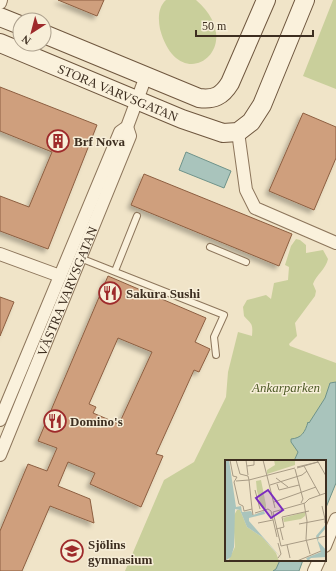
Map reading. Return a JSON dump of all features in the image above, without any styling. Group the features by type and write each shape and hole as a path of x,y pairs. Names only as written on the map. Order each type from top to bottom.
{"street":[{"name":"STORA VARVSGATAN","path":"52,37 198,98 207,99 216,97 225,92 266,0"},
{"path":"305,0 262,105 250,122 238,132 246,190 255,208 336,243"},
{"path":"0,16 12,21"},
{"name":"STORA VARVSGATAN","path":"0,43 211,130 223,133 238,132"},
{"name":"VÄSTRA VARVSGATAN","path":"0,454 75,256 130,136 127,127 146,76"},
{"path":"0,254 60,276"},
{"name":"VÄSTRA VARVSGATAN","path":"0,420 60,276 75,256"},
{"path":"326,544 336,519"},
{"path":"314,571 319,561"}],"lane":[{"path":"115,271 137,216"},
{"path":"210,247 246,262"},
{"path":"75,256 224,315 214,337 216,355"}],"green space":[{"path":"166,0 196,0 211,18 216,34 214,49 206,59 194,64 181,61 169,50 160,29 159,21 161,6"},
{"path":"333,0 336,0 336,89 303,76"},
{"name":"Ankarparken","path":"296,239 300,240 306,245 306,253 323,250 328,259 327,263 313,284 316,291 315,296 295,323 297,336 289,344 290,346 336,363 336,382 330,383 326,397 309,424 308,423 303,434 296,439 293,439 293,444 298,452 294,460 225,460 225,561 280,561 276,570 125,571 164,480 194,462 226,397 228,372 238,332 252,336 252,326 244,316 243,307 247,300 266,295 271,299 274,283 288,280 289,267 285,265 291,246"}],"water":[{"path":"186,152 231,171 224,188 179,170"},
{"path":"336,382 336,483 326,508 326,460 294,460 298,452 291,442 291,439 300,436 306,429 308,422 309,423 325,398 330,383"},
{"path":"280,561 303,561 299,571 273,571 276,569"}],"building":[{"path":"58,0 104,0 97,16"},
{"name":"Brf Nova","path":"0,87 97,125 48,249 0,231 0,196 29,207 52,152 0,131"},
{"path":"303,113 336,127 336,158 314,210 269,191"},
{"path":"144,174 292,234 279,266 131,205"},
{"path":"108,276 206,318 195,342 210,349 199,372 194,370 156,454 163,456 141,507 90,484 95,473 68,462 58,486 90,499 94,523 50,506 22,571 0,571 0,531 28,464 47,471 57,448 38,441","holes":["118,338 152,352 119,424 93,413 96,407 89,404"]},
{"path":"0,297 14,302 0,336"}],"place":[{"name":"Brf Nova","path":"58,141"},
{"name":"Sakura Sushi","path":"110,293"},
{"name":"Domino's","path":"55,421"},
{"name":"Sjölins gymnasium","path":"72,551"}]}
